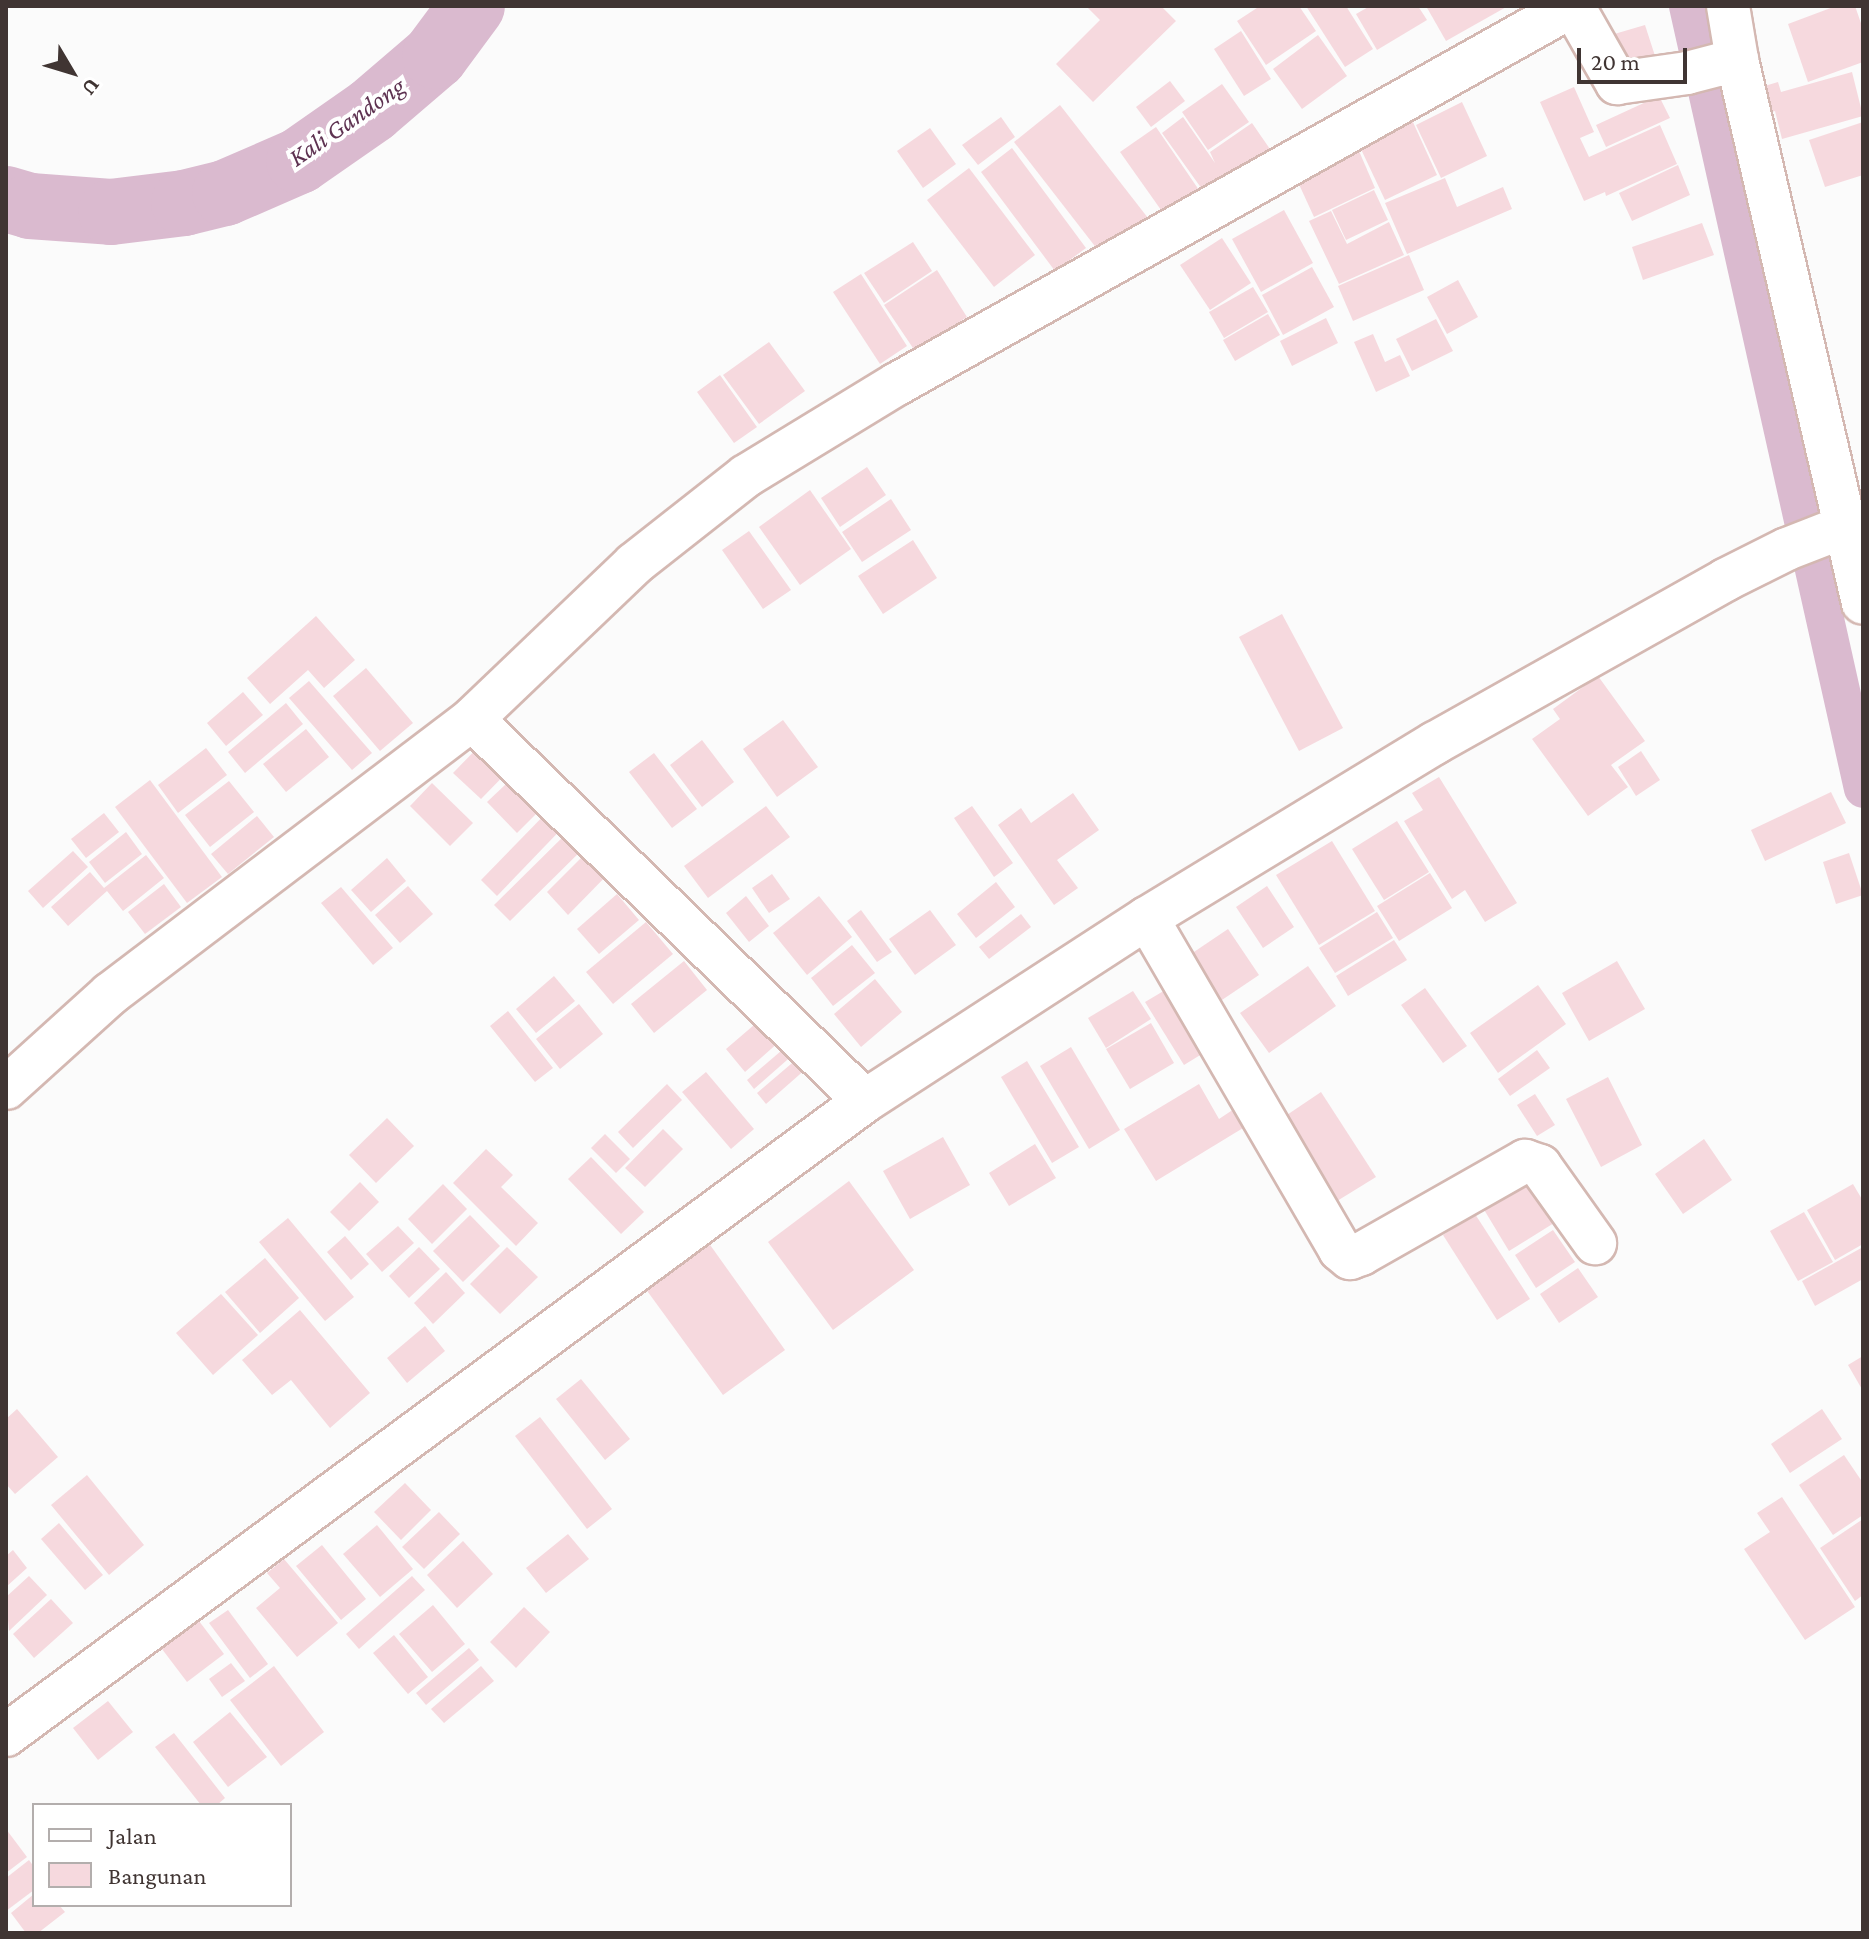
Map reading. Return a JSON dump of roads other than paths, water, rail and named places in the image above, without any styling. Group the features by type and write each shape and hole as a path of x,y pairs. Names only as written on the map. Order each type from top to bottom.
{"street":[{"path":"6,1088 110,994 472,719 634,564 746,476 897,384 1572,6 1617,83 1716,66"},
{"path":"1728,6 1716,66 1818,537 1863,603"},
{"path":"6,1735 865,1101 1147,918 1435,743 1725,580 1818,537"},
{"path":"472,719 865,1101"},
{"path":"1147,918 1340,1250 1350,1258 1525,1161 1540,1166 1595,1243"}],"waterway":[{"name":"Kali Gandong","path":"6,199 30,206 111,212 184,203 225,193 299,161 372,110 435,56 472,6"},
{"path":"1688,6 1863,789"}]}
